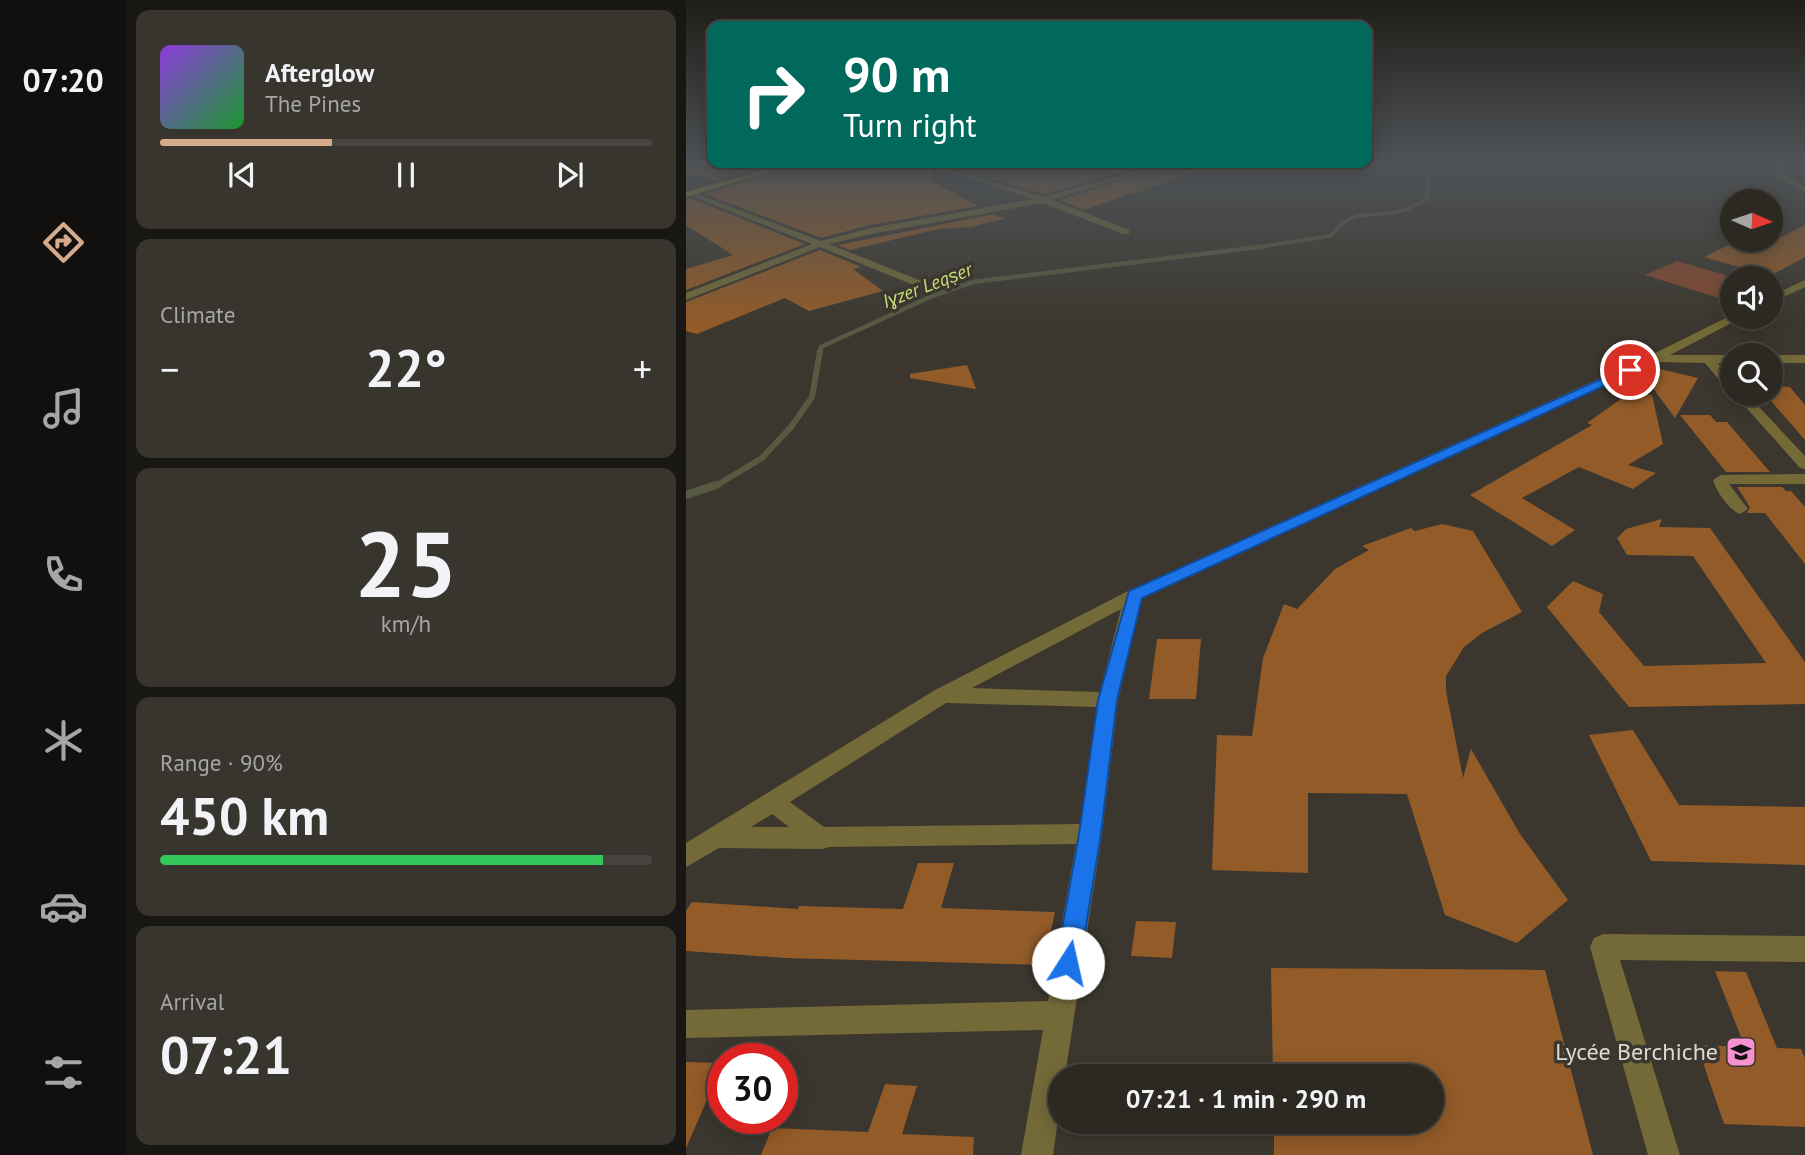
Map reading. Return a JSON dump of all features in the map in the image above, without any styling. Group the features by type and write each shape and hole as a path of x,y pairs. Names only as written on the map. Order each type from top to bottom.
{"street":[{"path":"754,219 920,284"},
{"path":"686,297 820,244 871,231 939,219"},
{"path":"1092,219 1126,232"},
{"path":"1783,294 1805,282"},
{"path":"686,856 942,695 1135,595 1653,359 1720,326"},
{"path":"1653,359 1720,359"},
{"path":"1708,359 1720,372"},
{"path":"1783,359 1805,359"},
{"path":"1788,359 1805,375"},
{"path":"1751,406 1805,465"},
{"path":"1740,509 1722,486 1721,480 1805,479"},
{"path":"1037,1155 1090,834 1108,700 1135,595"},
{"path":"942,695 1108,700"},
{"path":"771,801 823,839"},
{"path":"712,838 823,839 1090,834"},
{"path":"1664,1155 1603,947 1805,949"},
{"path":"686,1024 1059,1015"}],"shaded area":[{"path":"1677,261 1720,273 1720,298 1645,275"}],"building":[{"path":"686,219 742,219 805,244 686,290 686,269 733,255 686,225"},
{"path":"771,219 905,219 870,225 821,238"},
{"path":"969,219 1004,219 970,227 939,229 850,250 838,245"},
{"path":"1805,225 1805,257 1783,269 1783,266 1735,266 1704,257 1720,249 1720,252 1783,252 1783,236"},
{"path":"820,250 861,267 853,269 883,291 809,311 785,298 697,334 686,331 686,302"},
{"path":"967,365 976,389 910,378 910,374"},
{"path":"1660,369 1698,378 1675,418 1650,384"},
{"path":"1783,387 1790,387 1805,405 1805,440 1775,406 1783,406"},
{"path":"1628,394 1652,395 1663,444 1628,465 1656,473 1633,489 1579,467 1522,498 1575,530 1552,546 1470,495 1592,425 1587,423"},
{"path":"1680,415 1710,415 1716,422 1727,422 1770,472 1726,472"},
{"path":"1737,487 1782,487 1791,491 1805,507 1805,564 1765,513 1747,513 1750,507"},
{"path":"1662,519 1659,527 1710,528 1805,662 1805,704 1629,707 1547,607 1573,581 1603,594 1599,612 1644,666 1766,663 1693,556 1627,555 1617,538 1626,529"},
{"path":"1442,524 1473,531 1522,612 1482,633 1464,647 1446,676 1446,691 1463,778 1471,749 1520,834 1568,900 1517,943 1445,915 1407,794 1308,793 1308,873 1212,870 1217,735 1252,736 1263,658 1284,604 1297,609 1335,569 1369,550 1362,546 1411,528 1415,531"},
{"path":"1157,639 1201,639 1196,699 1149,699"},
{"path":"1633,730 1679,805 1805,807 1805,865 1651,861 1589,735"},
{"path":"918,863 954,863 941,908 1055,912 1044,965 785,958 686,951 686,911 692,902 798,909 799,906 903,909"},
{"path":"1136,921 1176,922 1172,958 1131,956"},
{"path":"1271,968 1545,970 1593,1155 1274,1155 1274,1134 1444,1134 1444,1064 1273,1064"},
{"path":"1715,971 1746,972 1777,1048 1801,1049 1805,1058 1805,1127 1724,1124 1697,1045 1745,1047"},
{"path":"686,1062 707,1063 707,1100 686,1148"},
{"path":"885,1084 917,1086 902,1134 974,1137 973,1155 761,1155 770,1134 798,1134 798,1129 868,1132"}],"waterway":[{"name":"Iɣzer Leqṣer","path":"1262,247 1330,236 1351,219"},
{"name":"Iɣzer Leqṣer","path":"1262,247 1267,246"},
{"name":"Iɣzer Leqṣer","path":"820,353 821,347 932,296 973,282 1262,247"},
{"name":"Iɣzer Leqṣer","path":"1253,248 1262,247"},
{"name":"Iɣzer Leqṣer","path":"714,487 762,458 791,427 812,397 820,351"},
{"name":"Iɣzer Leqṣer","path":"686,495 716,485"}],"place":[{"name":"Lycée Berchiche","path":"1741,1052"}],"route":[{"path":"1068,963 1090,834 1108,700 1135,595 1630,370"}]}
